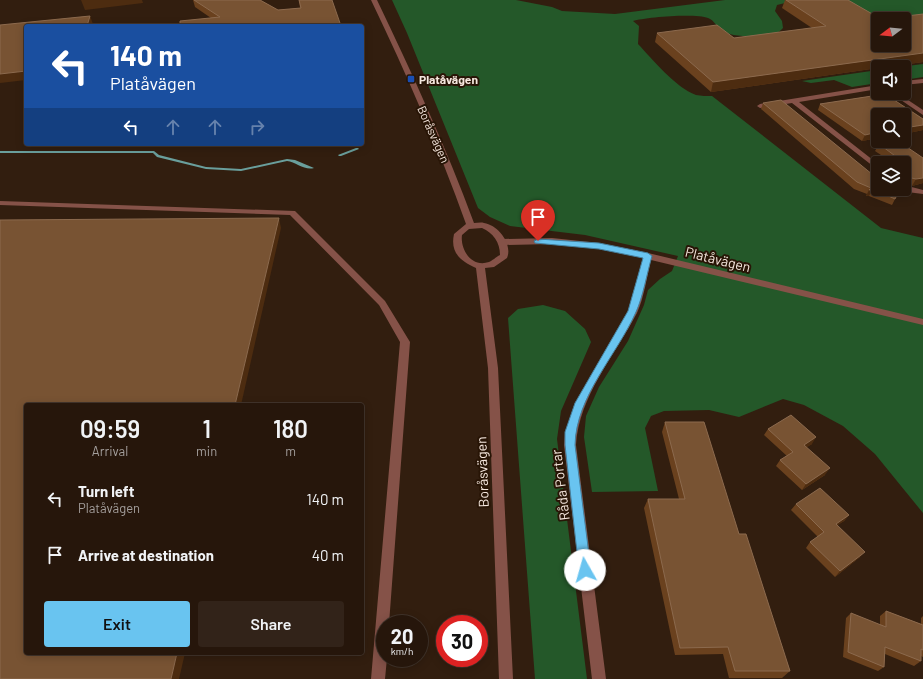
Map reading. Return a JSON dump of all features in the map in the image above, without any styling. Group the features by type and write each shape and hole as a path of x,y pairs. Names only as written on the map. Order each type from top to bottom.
{"street":[{"name":"Boråsvägen","path":"374,0 408,72 457,186 471,226"},
{"path":"911,82 923,80"},
{"path":"760,106 871,88"},
{"path":"793,100 871,162"},
{"path":"904,100 923,113"},
{"path":"911,190 923,192"},
{"path":"0,203 292,212 382,303 405,342 378,679"},
{"path":"483,225 490,228 503,242 504,256 499,261 494,264 473,265 465,261 458,248 456,237 458,232 463,228 483,225"},
{"name":"Platåvägen","path":"503,242 552,241 599,246 648,256 923,322"},
{"name":"Råda Portar","path":"598,679 570,445 570,432 580,403 633,311 648,256"},
{"name":"Boråsvägen","path":"480,265 485,295 493,368 506,679"}],"green space":[{"path":"392,0 516,0 552,7 562,11 615,14 725,0 797,0 777,5 775,11 782,21 783,28 770,35 763,36 732,35 721,30 710,19 702,17 670,16 633,21 639,26 638,44 672,80 680,86 696,95 712,96 881,228 923,238 923,513 875,454 843,426 804,405 783,399 739,417 709,410 664,411 651,416 645,428 658,491 592,492 584,437 586,416 599,387 628,341 644,305 648,290 672,271 678,256 585,235 510,226 490,217 478,208 407,33"},
{"path":"837,0 923,0 923,20 911,20 911,12 871,12 871,16"},
{"path":"923,64 923,77 911,79 911,66"},
{"path":"871,71 871,84 852,87 834,80 811,83 802,81"},
{"path":"543,305 565,311 585,329 591,342 561,411 557,439 587,679 535,679 508,318 518,309"}],"building":[{"path":"194,0 260,0 278,10 301,8 299,0 332,0 340,24 180,24 180,21 220,17"},
{"path":"786,0 848,0 871,13 871,52 911,52 911,15 923,14 923,53 713,82 657,33 717,25 734,38 826,26"},
{"path":"90,16 88,24 24,24 24,71 0,74 0,25"},
{"path":"871,96 871,100 894,100 906,108 871,108 871,134 865,135 820,104"},
{"path":"781,100 871,173 871,188 857,182 763,103"},
{"path":"911,111 923,119 923,125 911,127"},
{"path":"884,148 908,148 923,158 923,178 911,178 911,156 895,156"},
{"path":"888,196 896,196 895,199"},
{"path":"279,218 235,403 24,403 24,655 177,655 171,679 0,679 0,220"},
{"path":"791,415 816,437 804,445 830,468 806,484 780,460 793,452 768,429"},
{"path":"665,422 704,422 739,534 746,534 790,671 735,671 728,647 680,648 648,499 685,499"},
{"path":"820,488 849,515 836,524 865,552 840,571 810,542 824,532 796,504"},
{"path":"886,611 923,625 923,650 921,649 921,661 885,647 884,667 848,652 851,613 886,627"}],"waterway":[{"path":"340,155 357,149"},
{"path":"0,152 154,152 158,156 206,168 241,170 287,160 291,160 306,167 312,168"}],"place":[{"name":"Platåvägen","path":"411,79"}],"route":[{"path":"538,241 599,246 648,256 633,311 580,403 570,432 570,445 585,570"}]}
